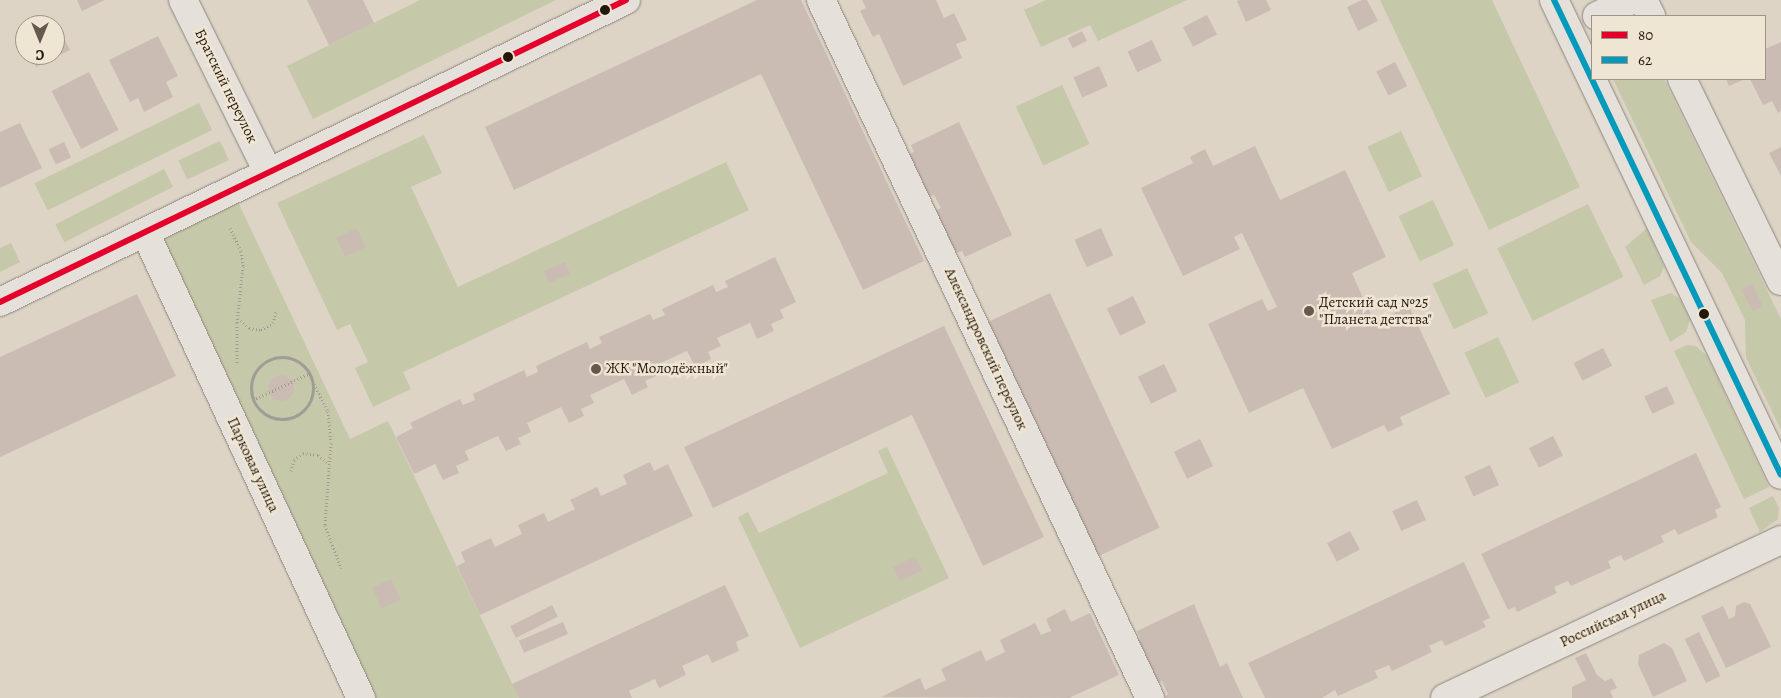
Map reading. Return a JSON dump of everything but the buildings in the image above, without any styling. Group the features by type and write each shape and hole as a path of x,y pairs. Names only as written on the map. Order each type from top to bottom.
{"street":[{"name":"Братский переулок","path":"183,0 268,172"},
{"path":"0,302 626,0"},
{"name":"Александровский переулок","path":"821,0 1150,698"},
{"path":"1554,0 1580,24 1591,49"},
{"path":"1599,15 1630,0"},
{"path":"1644,0 1651,15"},
{"path":"1605,80 1781,475"},
{"path":"1682,80 1781,281"},
{"name":"Парковая улица","path":"145,232 361,698"},
{"name":"Российская улица","path":"1445,698 1781,540"}],"path":[{"path":"230,228 242,258 238,318 239,371"},
{"path":"238,318 249,328 261,330 273,323 276,311"},
{"path":"254,402 252,380 256,371 268,360 284,357 294,360 310,373 328,411 329,464 324,525 341,568"},
{"path":"254,402 310,373"},
{"path":"244,385 254,402 265,415 274,419 291,418 307,408 311,401 314,383"},
{"path":"291,471 294,460 303,453 318,454 329,464"}],"green space":[{"path":"420,0 556,0 313,119 287,66"},
{"path":"1046,0 1187,0 1098,41 1090,25 1041,47 1024,10"},
{"path":"1380,0 1492,0 1580,187 1489,230"},
{"path":"1613,80 1664,80 1781,319 1781,430 1746,358 1745,320 1722,273 1691,242"},
{"path":"1062,85 1089,144 1043,165 1016,107"},
{"path":"199,103 212,130 48,210 35,183"},
{"path":"1401,131 1422,176 1389,192 1367,147"},
{"path":"424,135 442,173 411,187 458,287 726,162 749,210 403,372 411,389 373,407 355,368 368,362 350,324 337,330 277,203"},
{"path":"220,141 229,160 187,179 178,160"},
{"path":"164,169 173,187 64,242 55,224"},
{"path":"1433,200 1454,245 1420,261 1399,216"},
{"path":"238,202 350,439 388,421 519,698 376,698 161,237"},
{"path":"1588,204 1624,277 1533,321 1497,248"},
{"path":"1647,228 1664,267 1660,276 1644,285 1625,247"},
{"path":"11,243 20,262 0,272 0,248"},
{"path":"1467,268 1488,313 1454,329 1433,284"},
{"path":"1671,293 1680,299 1690,320 1686,332 1670,342 1651,300"},
{"path":"1498,337 1519,382 1486,398 1464,353"},
{"path":"1687,345 1696,346 1707,356 1769,487 1744,499 1674,351"},
{"path":"887,447 949,578 800,648 738,517 748,512 759,533 888,473 878,451"},
{"path":"1773,496 1779,508 1778,519 1760,532 1749,508"}],"transit line":[{"name":"80","path":"0,302 626,0"},
{"name":"62","path":"1554,0 1591,77"},
{"name":"62","path":"1592,80 1781,475"}],"place":[{"name":"Детский сад №25 \"Планета детства\"","path":"1309,311"},
{"name":"ЖК \"Молодёжный\"","path":"596,369"}]}
